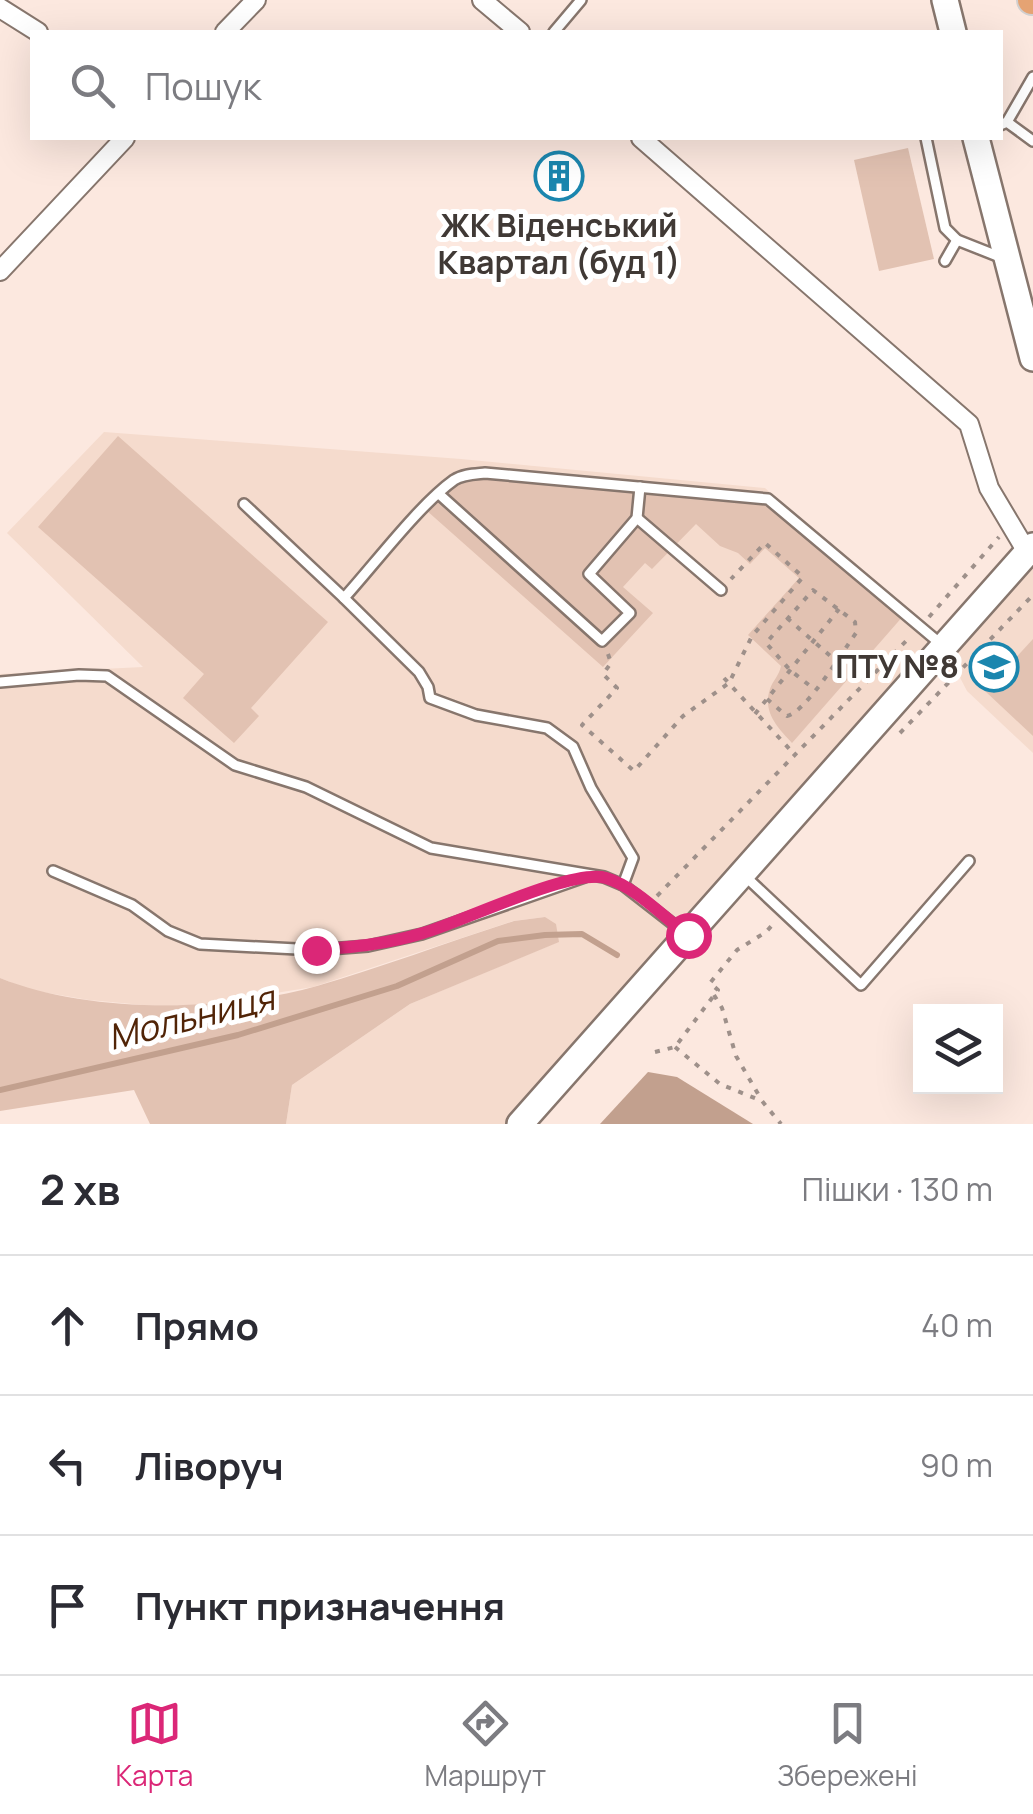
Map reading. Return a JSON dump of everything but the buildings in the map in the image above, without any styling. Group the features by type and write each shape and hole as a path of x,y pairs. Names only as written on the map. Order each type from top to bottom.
{"main road":[{"path":"945,0 952,30"},
{"path":"977,140 1033,358"},
{"path":"520,1124 1030,549"}],"street":[{"path":"227,30 256,0"},
{"path":"482,0 518,30"},
{"path":"0,8 36,30"},
{"path":"0,272 124,140"},
{"path":"643,140 969,424 989,488 1030,549"}],"lane":[{"path":"556,30 582,0"},
{"path":"1033,76 1004,123 1033,142"},
{"path":"926,140 945,228 958,240 1007,260"},
{"path":"945,261 958,240"},
{"path":"344,598 457,478 485,473 768,499 943,646"},
{"path":"439,494 602,640 630,614 588,574 637,518 640,486"},
{"path":"244,504 419,672 430,698 476,715 547,728 573,746 591,788 633,858 622,885"},
{"path":"637,518 721,590"},
{"path":"0,682 79,674 107,676 235,765 306,787 432,848 592,876 622,885 688,935"},
{"path":"744,875 861,984 968,861"},
{"path":"52,870 132,905 168,931 200,944 316,950 368,946 422,934 556,885 592,876"}],"path":[{"path":"648,905 921,626 998,540 1010,521"},
{"path":"602,640 611,663 603,674 617,688 582,725 634,771 683,716 726,680 752,636 803,576 765,543 721,590"},
{"path":"767,699 792,716 814,689 836,661 856,632 857,627 813,590 766,643 814,689"},
{"path":"755,714 838,609"},
{"path":"787,618 836,661"},
{"path":"726,680 795,755"},
{"path":"655,1052 675,1047 718,990 710,982 738,950 766,932 783,912"},
{"path":"714,996 722,1008 736,1056 762,1102 782,1124"},
{"path":"675,1047 720,1084 762,1102"}],"shaded area":[{"path":"908,148 934,259 879,271 854,160"},
{"path":"104,432 461,459 765,488 943,644 1033,544 1033,753 967,691 943,645 516,1124 286,1124 292,1085 410,1004 558,942 545,917 513,921 313,987 202,1005 89,1000 30,990 0,978 0,674 143,667 7,533"},
{"path":"118,436 328,622 251,708 259,716 234,743 183,698 204,674 38,527"},
{"path":"486,474 768,500 904,615 792,743 773,719 768,705 770,689 781,666 748,635 799,578 765,548 750,564 738,553 720,546 696,524 652,569 645,563 623,587 653,613 603,667 426,510 458,479"},
{"path":"1033,639 1033,736 985,691"},
{"path":"545,917 556,924 559,942 410,1004 292,1085 286,1124 150,1124 134,1090 0,1111 0,978 35,990 115,1003 241,1001 317,986 514,921"},
{"path":"648,1072 677,1077 753,1124 600,1124"}],"waterway":[{"name":"Мольниця","path":"0,1090 238,1035 397,986 498,941 582,934 617,955"}],"place":[{"name":"ЖК Віденський Квартал (буд 1)","path":"559,176"},
{"name":"ПТУ №8","path":"994,667"}],"route":[{"path":"316,950 368,946 422,934 556,885 592,876 622,885 688,935"}]}
